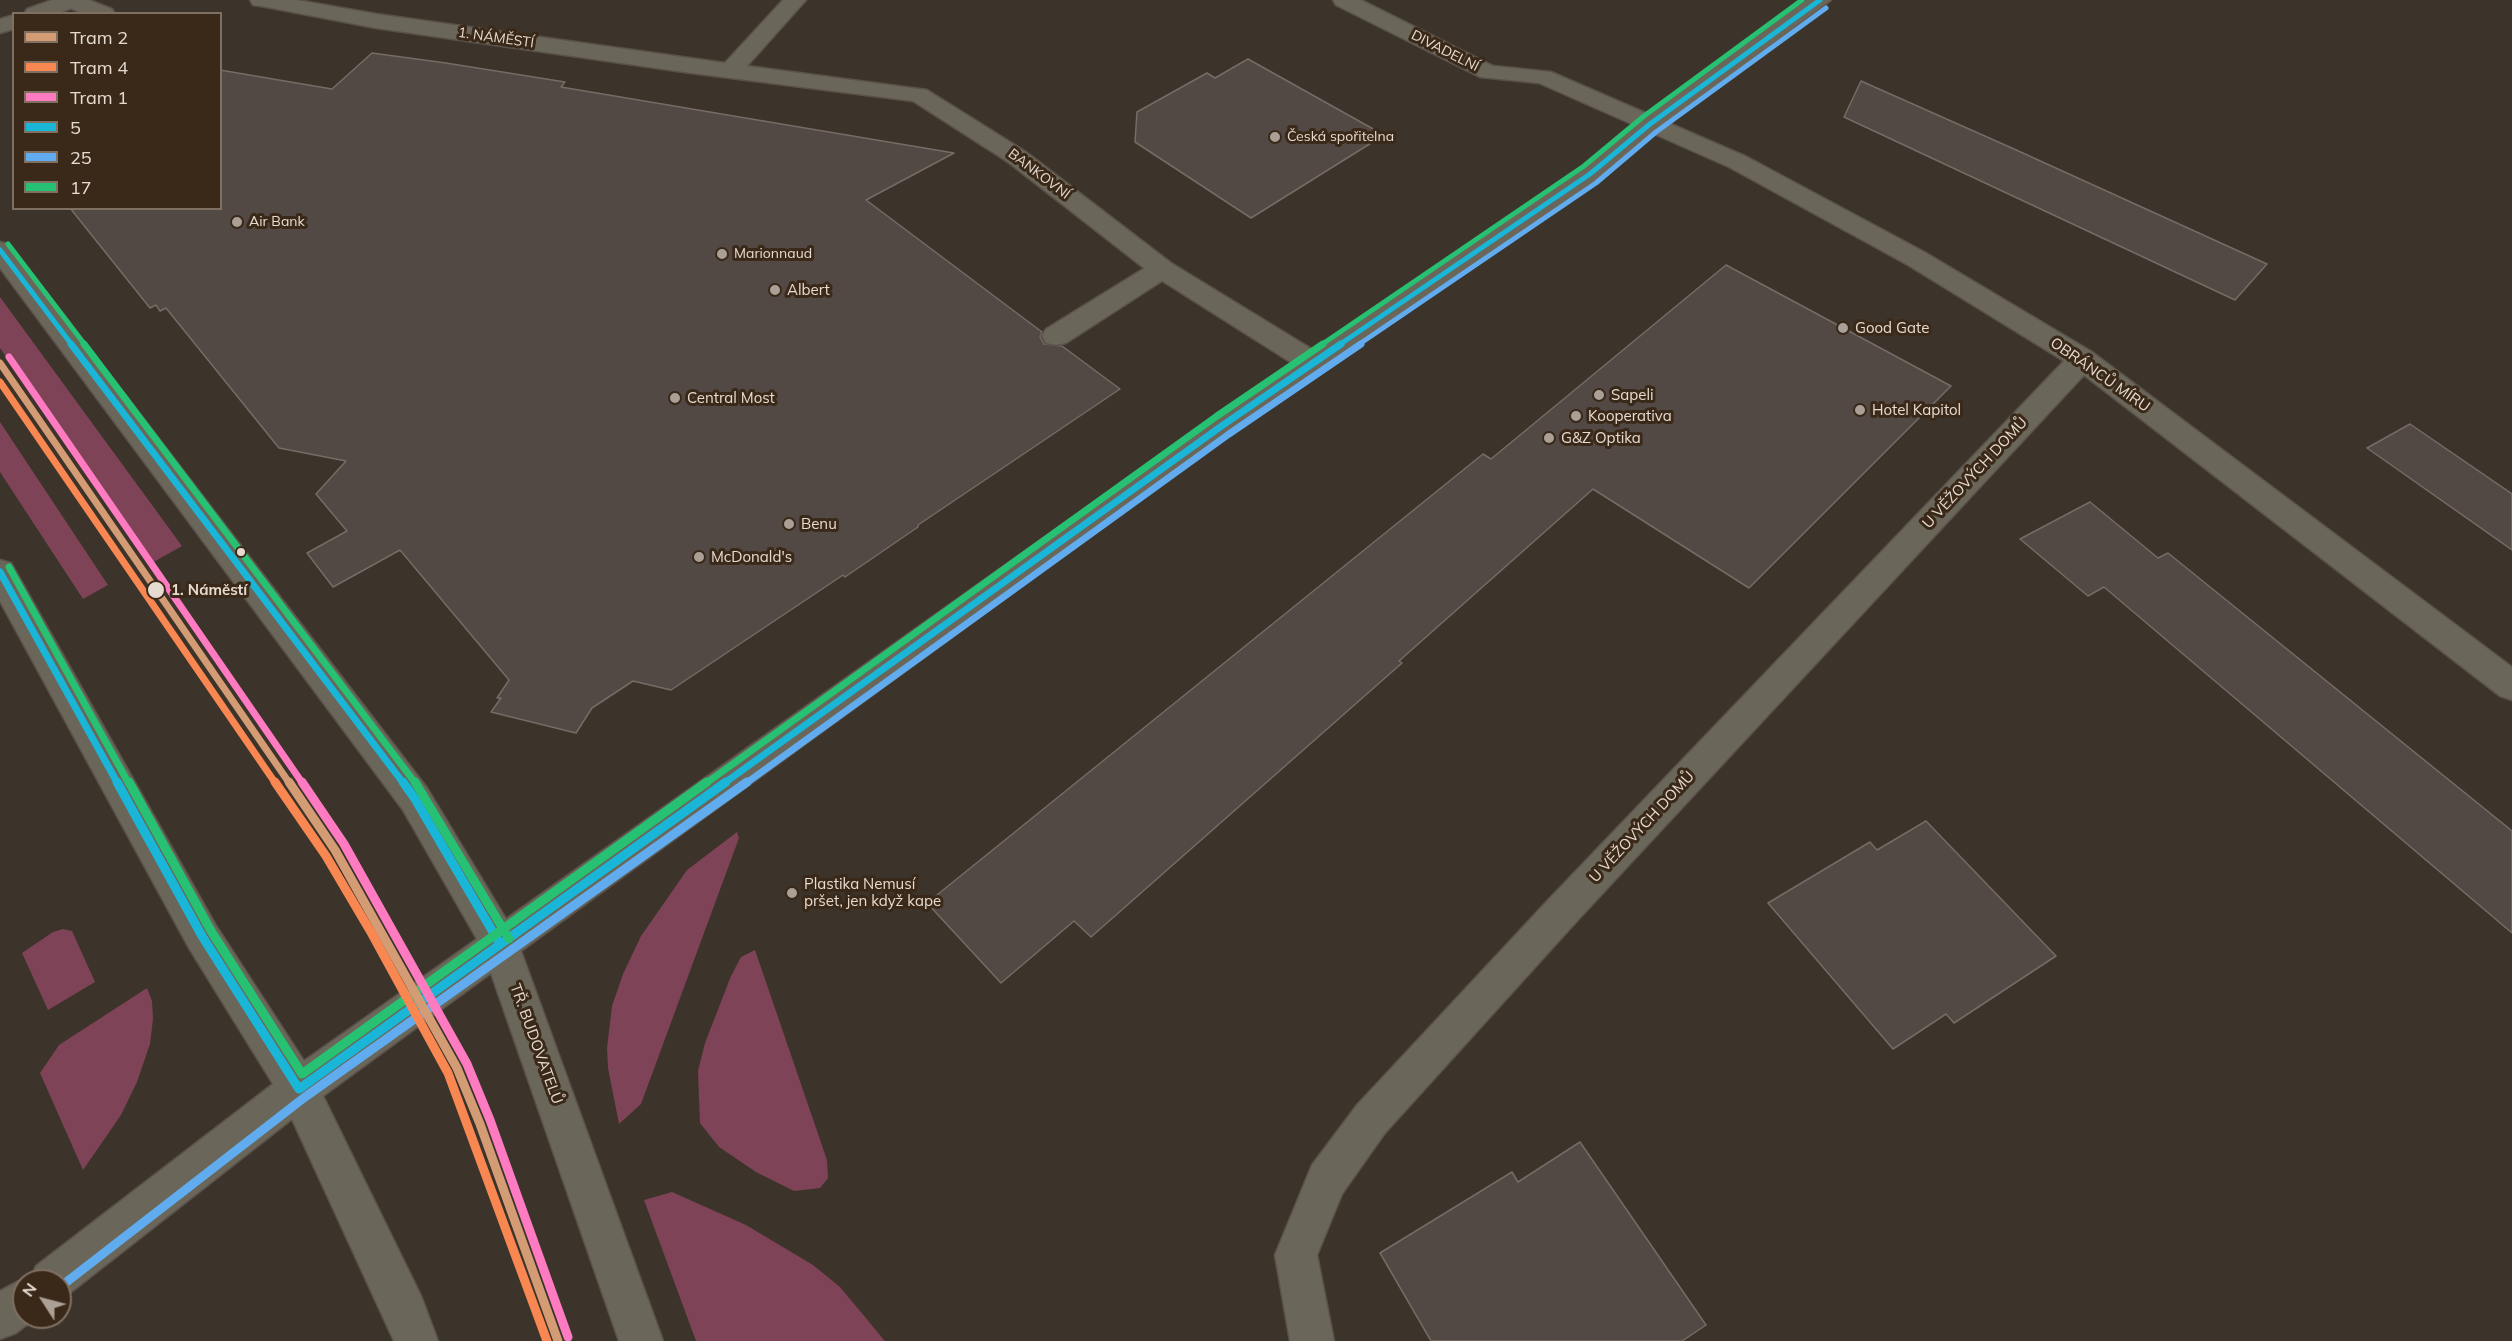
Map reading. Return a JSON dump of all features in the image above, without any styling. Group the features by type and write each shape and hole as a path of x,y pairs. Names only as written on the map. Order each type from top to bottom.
{"street":[{"path":"40,12 72,0 99,12"},
{"name":"1. NÁMĚSTÍ","path":"261,0 388,22 731,70"},
{"path":"731,70 795,0"},
{"name":"DIVADELNÍ","path":"1344,0 1488,72 1543,77 1650,124"},
{"path":"66,1269 299,1089 725,785 1223,424 1590,174 1650,124 1820,0"},
{"name":"BANKOVNÍ","path":"731,70 919,95 1017,157 1162,269 1313,363"},
{"name":"OBRÁNCŮ MÍRU","path":"1650,124 1738,162 1917,259 2082,359 2512,686"},
{"name":"TŘ. BUDOVATELŮ","path":"0,250 415,799 500,944 641,1341"},
{"path":"1056,336 1162,269"},
{"name":"U VĚŽOVÝCH DOMŮ","path":"1312,1341 1296,1255 1327,1180 1371,1119 1563,910 2082,359"},
{"path":"0,572 202,936 299,1089 405,1312 416,1341"}],"shaded area":[{"path":"0,297 182,546 150,564 0,348"},
{"path":"0,422 108,585 83,599 0,472"},
{"path":"737,832 739,838 641,1104 619,1124 608,1068 607,1048 612,1006 623,974 641,936 687,870"},
{"path":"63,929 72,931 95,982 48,1010 22,953 53,932"},
{"path":"755,950 827,1160 828,1178 820,1188 794,1191 756,1172 719,1147 700,1123 698,1071 705,1043 731,976 741,957"},
{"path":"147,988 152,1001 153,1019 150,1044 137,1082 121,1115 83,1170 40,1073 59,1045"},
{"path":"672,1192 746,1225 813,1265 840,1287 885,1341 696,1341 644,1200"}],"building":[{"name":"Central Most","path":"372,53 565,82 561,87 954,153 866,200 1042,332 1040,337 1044,344 1062,346 1120,389 845,577 843,575 671,690 633,681 592,708 576,733 491,712 501,698 497,698 509,680 400,550 333,587 307,553 347,531 316,494 346,461 279,448 166,308 160,311 156,305 150,308 72,210 222,210 222,70 332,89"},
{"path":"1248,59 1384,135 1251,218 1135,142 1137,112 1207,73 1215,78"},
{"path":"1861,81 2267,264 2235,300 1844,117"},
{"path":"1726,265 1951,386 1749,588 1593,489 1399,661 1402,663 1091,937 1074,921 1001,983 927,903 1483,454 1491,459"},
{"path":"2410,424 2512,494 2512,550 2367,448"},
{"path":"2090,502 2158,558 2168,553 2512,831 2512,933 2104,587 2088,596 2020,539"},
{"path":"1926,821 2056,956 1954,1023 1946,1014 1893,1049 1768,903 1870,842 1877,850"},
{"path":"1580,1142 1706,1325 1682,1341 1431,1341 1380,1253 1512,1172 1518,1182"}],"tram line":[{"name":"1","path":"9,357 344,844 390,924 467,1064 490,1120 568,1337"},
{"name":"2","path":"0,363 335,850 381,929 457,1068 480,1124 558,1341"},
{"name":"4","path":"0,382 326,856 372,934 448,1073 547,1341"}],"transit line":[{"name":"17","path":"9,567 211,931 302,1074 1217,416 1584,166 1644,116 1802,0"},
{"name":"5","path":"0,572 202,936 299,1089 1223,425 1590,174 1650,124 1820,0"},
{"name":"25","path":"72,1278 305,1097 731,794 1229,434 1596,183 1656,132 1826,8"},
{"name":"17","path":"8,244 423,793 509,939"},
{"name":"5","path":"0,250 415,799 500,944"}],"place":[{"name":"Česká spořitelna","path":"1275,137"},
{"name":"Air Bank","path":"237,222"},
{"name":"Marionnaud","path":"722,254"},
{"name":"Albert","path":"775,290"},
{"name":"Good Gate","path":"1843,328"},
{"name":"Sapeli","path":"1599,395"},
{"name":"Central Most","path":"675,398"},
{"name":"Hotel Kapitol","path":"1860,410"},
{"name":"Kooperativa","path":"1576,416"},
{"name":"G&Z Optika","path":"1549,438"},
{"name":"Benu","path":"789,524"},
{"name":"McDonald's","path":"699,557"},
{"name":"1. Náměstí","path":"156,590"},
{"name":"Plastika Nemusí pršet, jen když kape","path":"792,893"}]}
